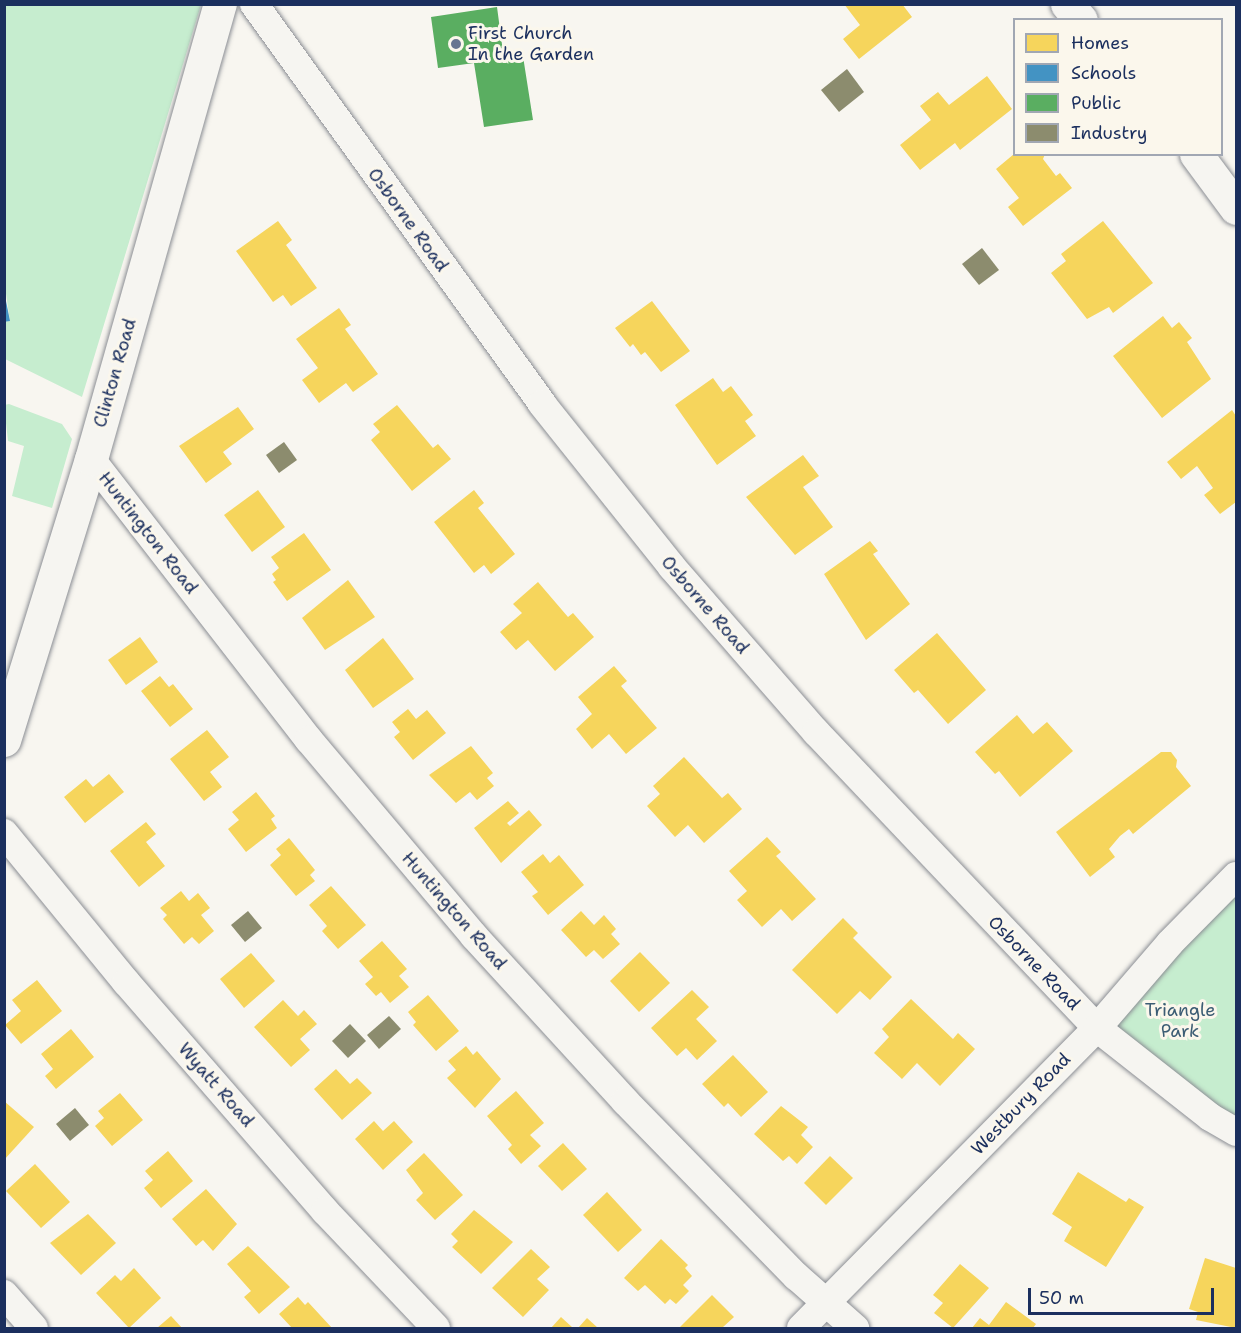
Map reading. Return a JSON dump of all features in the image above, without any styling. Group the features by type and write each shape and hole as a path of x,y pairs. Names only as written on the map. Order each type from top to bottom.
{"main road":[{"name":"Clinton Road","path":"4,740 91,459 220,4"},
{"path":"1067,4 1079,18"},
{"path":"1197,156 1236,208"}],"street":[{"name":"Osborne Road","path":"254,4 542,404 672,567 816,732 1096,1028 1210,1117 1236,1132"},
{"name":"Huntington Road","path":"91,459 309,740 474,936 625,1101 796,1276 855,1329"},
{"name":"Wyatt Road","path":"4,833 126,982 325,1211 436,1329"},
{"name":"Westbury Road","path":"801,1329 1096,1028 1170,943 1236,876"},
{"path":"4,1294 34,1329"}],"green space":[{"path":"5,5 201,5 82,397 5,359 5,322 10,321 4,280"},
{"path":"9,404 62,424 72,439 52,508 12,496 24,446 8,441 4,405"},
{"name":"Triangle Park","path":"1236,876 1236,1132 1097,1028"}],"building: Homes":[{"path":"844,4 902,4 912,17 859,59 843,39 860,25"},
{"path":"987,76 1012,109 960,150 955,143 920,170 900,145 931,120 920,106 938,92 949,105"},
{"path":"1013,155 1044,156 1043,159 1056,176 1060,173 1072,188 1023,226 1008,207 1019,198 996,169"},
{"path":"278,221 292,240 286,245 317,288 291,306 283,295 273,302 236,251"},
{"path":"1103,221 1153,283 1113,313 1109,307 1087,319 1051,273 1066,261 1061,254"},
{"path":"652,301 690,351 661,372 645,352 641,355 633,344 630,347 615,328"},
{"path":"339,308 351,325 345,329 378,374 353,392 346,383 319,403 302,380 318,368 296,339"},
{"path":"1163,316 1172,328 1179,322 1192,338 1187,342 1211,379 1162,418 1113,356"},
{"path":"713,378 723,392 731,386 753,415 745,421 756,436 717,465 675,405"},
{"path":"397,405 433,448 438,444 451,459 412,491 371,440 380,432 373,424"},
{"path":"238,407 254,429 223,452 232,464 206,483 179,446"},
{"path":"1232,410 1236,416 1236,502 1220,514 1204,495 1213,488 1197,466 1181,479 1167,462"},
{"path":"803,455 819,476 803,487 833,527 795,555 746,497"},
{"path":"258,490 285,527 252,552 224,515"},
{"path":"474,490 484,503 478,508 515,554 491,574 484,565 474,573 434,522"},
{"path":"304,533 331,570 287,601 273,582 276,580 272,574 279,568 271,557"},
{"path":"870,541 878,551 873,554 910,604 866,640 824,574"},
{"path":"348,580 375,617 325,650 302,618"},
{"path":"538,582 568,617 573,613 594,637 555,671 528,640 516,650 500,632 522,613 513,604"},
{"path":"937,633 986,690 948,724 918,690 914,693 894,670"},
{"path":"140,637 158,662 126,685 108,660"},
{"path":"383,638 414,679 373,708 345,670"},
{"path":"614,666 627,681 621,686 657,728 626,754 609,734 592,749 576,729 592,714 578,697"},
{"path":"160,676 169,687 173,684 193,709 170,727 141,691"},
{"path":"408,709 416,719 427,710 446,733 413,760 394,737 400,732 392,722"},
{"path":"1017,715 1033,734 1047,722 1073,751 1020,797 999,771 995,774 975,752"},
{"path":"207,730 229,757 210,772 222,787 204,801 170,759"},
{"path":"471,746 493,773 487,778 494,786 477,800 470,792 456,803 429,775"},
{"path":"1161,752 1171,752 1177,760 1176,767 1191,786 1133,834 1129,829 1120,836 1109,849 1115,857 1090,877 1056,832"},
{"path":"684,757 722,798 728,793 742,809 704,843 688,825 675,837 647,806 660,794 653,786"},
{"path":"109,774 124,792 85,823 64,797 86,779 93,787"},
{"path":"256,792 275,816 271,819 277,828 246,852 228,829 239,820 232,812"},
{"path":"508,801 519,813 507,823 510,826 529,810 542,825 501,863 474,828"},
{"path":"146,822 156,834 146,842 165,866 139,887 110,851"},
{"path":"767,837 781,852 776,856 816,899 792,921 781,909 762,927 737,900 747,891 729,871"},
{"path":"289,838 315,870 310,875 315,881 296,896 270,865 281,855 276,849"},
{"path":"543,854 550,863 559,855 584,885 548,915 532,896 538,892 521,872"},
{"path":"331,886 366,925 338,949 322,931 327,926 309,905"},
{"path":"181,891 189,901 198,893 210,908 201,915 214,931 199,944 192,937 184,944 163,919 167,915 160,908"},
{"path":"581,911 594,925 604,915 616,929 611,934 620,944 603,959 594,950 586,957 561,930"},
{"path":"843,918 858,933 853,938 892,977 870,1000 860,991 837,1014 792,970"},
{"path":"382,941 407,969 399,976 409,987 390,1003 381,992 376,996 365,984 373,977 359,961"},
{"path":"640,952 670,983 639,1012 610,981"},
{"path":"251,953 275,981 244,1008 220,979"},
{"path":"37,980 62,1011 21,1044 5,1025 21,1011 12,1000"},
{"path":"692,990 709,1007 696,1019 717,1041 697,1060 686,1048 677,1056 651,1028"},
{"path":"428,995 459,1031 436,1051 413,1025 416,1022 408,1012"},
{"path":"911,999 953,1039 958,1033 975,1049 940,1086 917,1063 902,1079 874,1053 889,1037 882,1029"},
{"path":"283,1000 298,1016 304,1010 317,1024 300,1039 310,1050 291,1067 254,1027"},
{"path":"71,1029 94,1057 56,1089 45,1076 53,1069 41,1054"},
{"path":"466,1046 473,1055 477,1051 501,1079 475,1108 447,1078 456,1070 448,1061"},
{"path":"733,1055 768,1092 741,1117 728,1103 724,1107 702,1084"},
{"path":"336,1069 350,1084 357,1078 372,1093 342,1120 314,1089"},
{"path":"516,1091 544,1123 530,1135 541,1146 521,1164 508,1149 512,1145 487,1116"},
{"path":"120,1093 143,1120 112,1146 95,1126 104,1118 98,1111"},
{"path":"4,1101 34,1127 4,1160"},
{"path":"781,1106 808,1127 801,1135 813,1147 797,1164 789,1156 783,1161 754,1134"},
{"path":"374,1121 383,1131 394,1121 413,1142 383,1170 355,1139"},
{"path":"563,1143 587,1169 562,1191 538,1166"},
{"path":"168,1151 193,1181 161,1208 144,1188 153,1180 145,1171"},
{"path":"424,1153 463,1195 435,1220 416,1200 423,1193 406,1170"},
{"path":"830,1156 853,1178 826,1205 804,1183"},
{"path":"35,1164 70,1202 41,1228 6,1191"},
{"path":"1078,1172 1126,1202 1129,1198 1144,1207 1106,1267 1064,1241 1072,1227 1052,1214"},
{"path":"206,1189 237,1224 213,1251 203,1240 196,1246 172,1219"},
{"path":"607,1192 642,1230 618,1252 583,1215"},
{"path":"474,1210 513,1242 481,1274 452,1247 458,1241 451,1234"},
{"path":"88,1214 116,1243 81,1275 50,1243"},
{"path":"661,1239 688,1265 685,1268 692,1276 683,1285 689,1291 676,1304 670,1299 665,1304 645,1285 638,1291 624,1278"},
{"path":"248,1246 290,1287 259,1314 244,1297 251,1291 227,1264"},
{"path":"531,1249 550,1267 537,1279 549,1290 523,1317 492,1288"},
{"path":"1205,1258 1236,1268 1236,1328 1196,1320 1198,1312 1189,1309"},
{"path":"960,1264 989,1288 953,1328 934,1313 943,1303 933,1295"},
{"path":"134,1268 161,1298 129,1328 96,1293 115,1275 121,1281"},
{"path":"712,1295 734,1317 722,1328 679,1328"},
{"path":"298,1297 305,1305 308,1302 332,1328 292,1328 279,1314"},
{"path":"1006,1302 1036,1324 1033,1328 972,1328 980,1318 989,1325"},
{"path":"171,1316 182,1328 157,1328"},
{"path":"561,1317 573,1328 551,1328"},
{"path":"587,1318 598,1328 578,1328"}],"building: Schools":[{"path":"4,291 10,321 4,322"}],"building: Public":[{"path":"497,7 503,52 522,50 533,120 484,127 474,63 438,68 431,17"}],"building: Industry":[{"path":"847,69 864,92 839,112 821,90"},
{"path":"982,248 999,270 979,285 962,264"},
{"path":"284,442 297,460 279,473 266,455"},
{"path":"248,911 262,928 245,942 231,925"},
{"path":"389,1016 401,1029 379,1049 367,1035"},
{"path":"350,1024 366,1041 348,1058 332,1041"},
{"path":"75,1108 89,1125 70,1141 56,1124"}],"place":[{"name":"First Church In the Garden","path":"456,44"}]}
